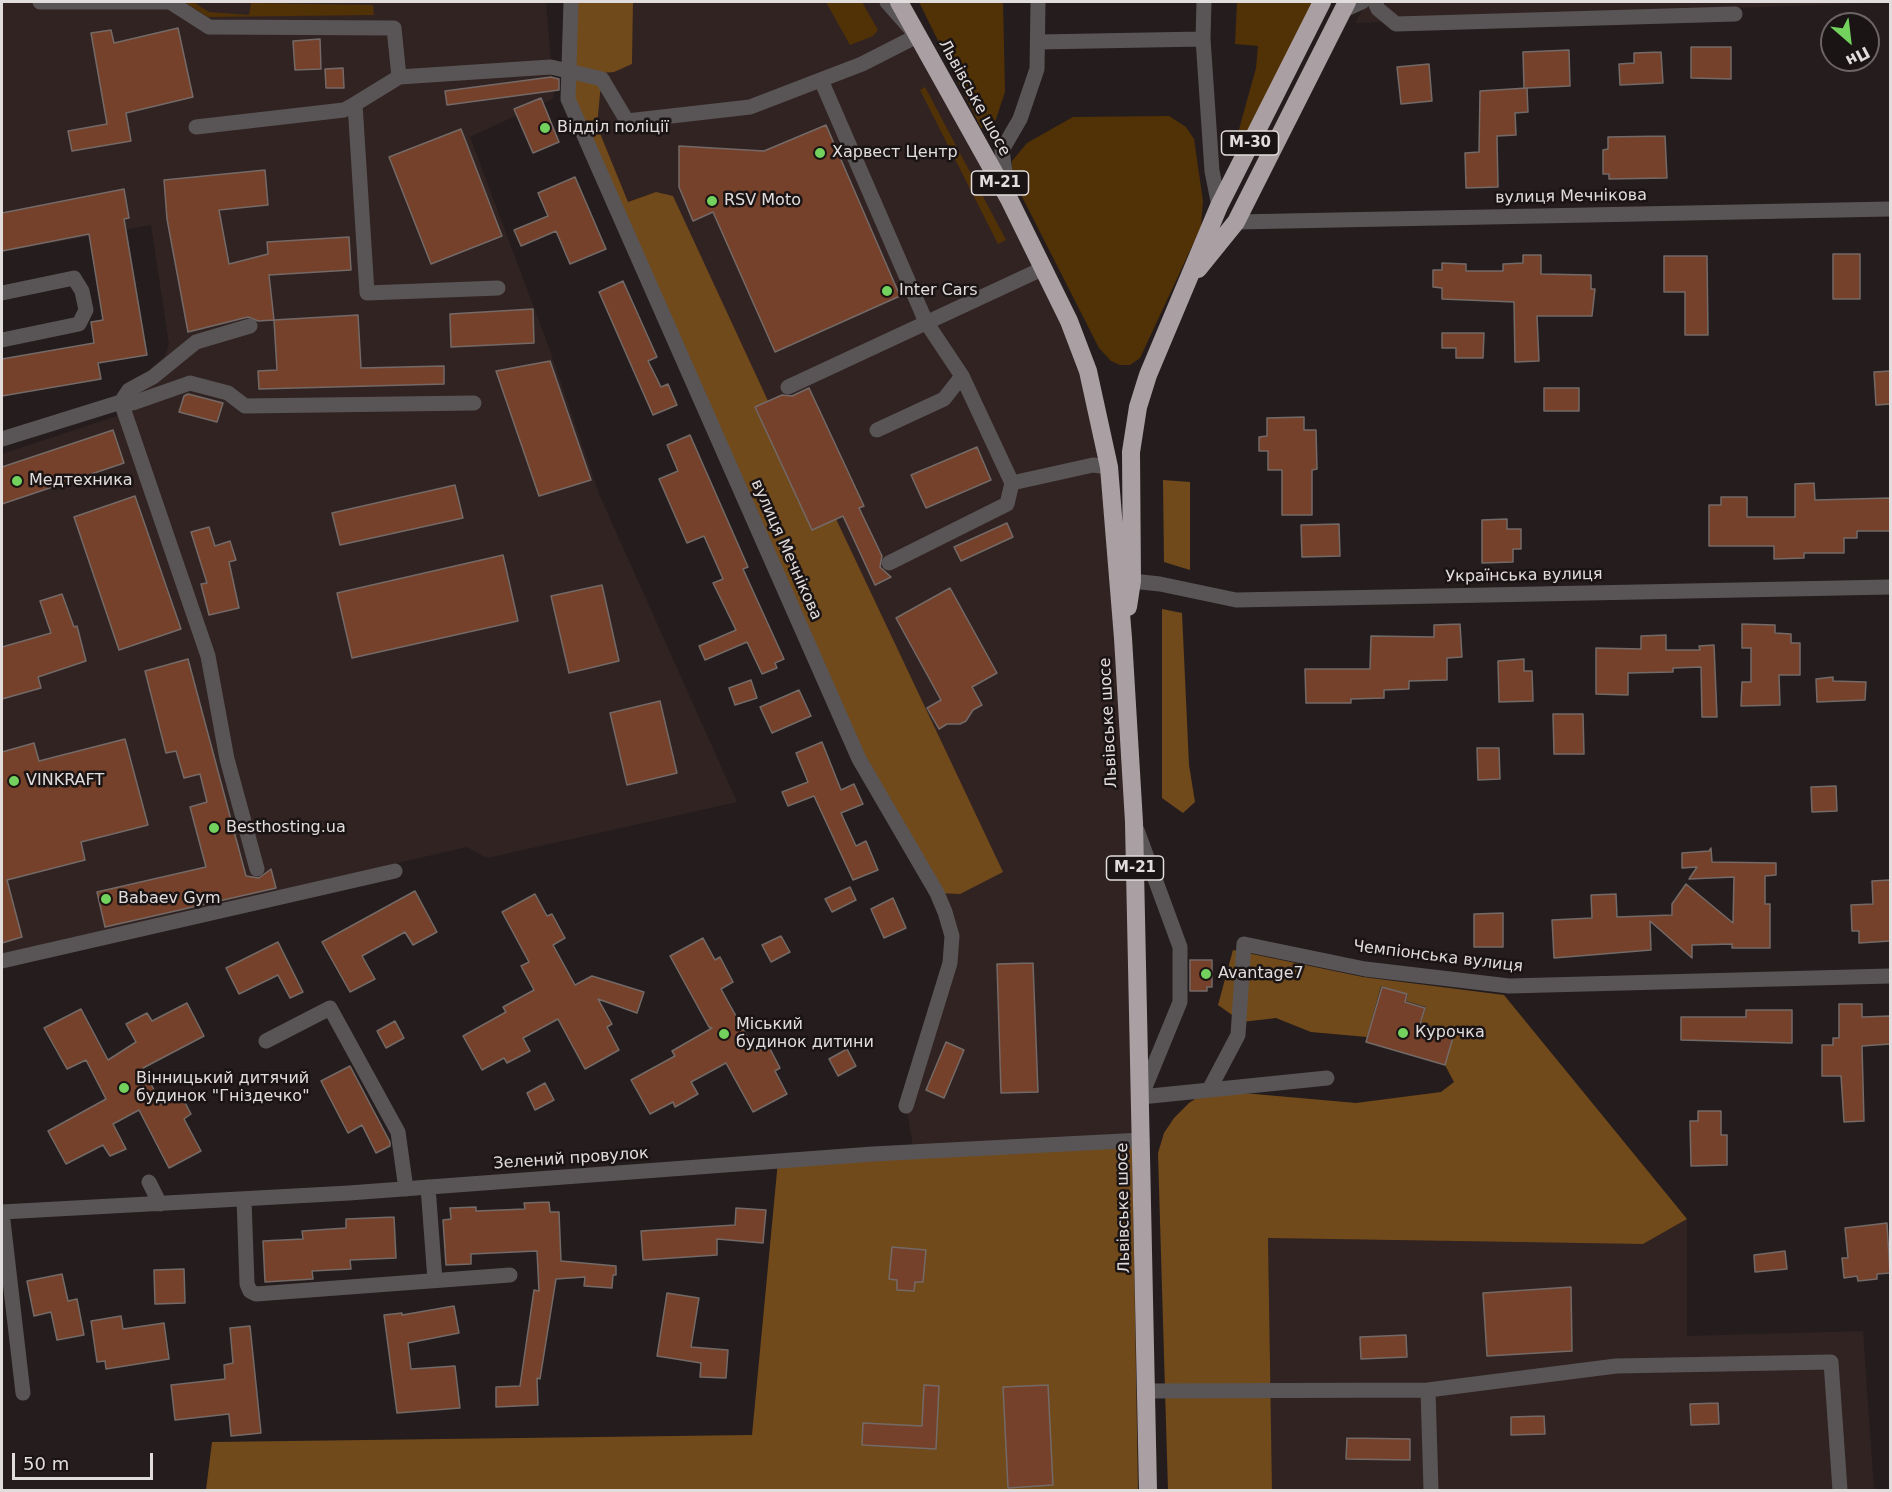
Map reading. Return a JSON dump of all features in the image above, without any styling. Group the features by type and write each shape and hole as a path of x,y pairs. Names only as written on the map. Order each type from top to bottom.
{"highway":[{"name":"Львівське шосе","path":"899,2 1009,199 1069,321 1088,371 1109,467 1124,638 1134,822 1148,1491"},
{"name":"М-30","path":"1184,287 1218,206 1322,2"},
{"name":"М-21","path":"1124,638 1132,581 1131,452 1138,407 1184,287 1245,222 1345,6"}],"street":[{"path":"40,2 170,3 209,27 394,28 399,78"},
{"name":"вулиця Мечнікова","path":"571,2 568,99 855,750 937,892 945,912 952,936 950,963 906,1106"},
{"path":"196,127 344,110 399,78 551,67 568,73 602,78 627,121 750,107 862,64 917,36 887,2"},
{"path":"1009,199 1002,150 1020,118 1037,69 1038,2"},
{"path":"1204,2 1203,39 1212,171 1218,206"},
{"path":"1345,6 1362,2"},
{"path":"1375,2 1378,9 1396,24 1735,14"},
{"path":"1038,42 1203,39"},
{"path":"821,80 926,322 962,376 1012,483 1007,504 889,563"},
{"path":"355,104 367,293 498,288"},
{"name":"вулиця Мечнікова","path":"1245,222 1890,209"},
{"path":"788,387 1044,268"},
{"path":"2,293 74,278 82,291 86,310 79,324 2,340"},
{"path":"250,326 196,342 153,377 129,390 122,402 208,656 227,759 257,869"},
{"path":"877,430 944,399 962,376"},
{"path":"2,439 122,402 133,403 190,383 228,393 245,406 474,404"},
{"path":"1012,483 1093,465 1109,467"},
{"name":"Українська вулиця","path":"1132,581 1160,584 1236,600 1890,586"},
{"path":"1134,822 1180,948 1180,1002 1141,1097 1327,1078"},
{"path":"2,961 395,872"},
{"name":"Чемпіонська вулиця","path":"1209,1090 1238,1035 1244,944 1365,969 1509,986 1890,976"},
{"path":"266,1041 330,1008 398,1132 406,1189"},
{"name":"Зелений провулок","path":"2,1212 428,1188 882,1154 1142,1140"},
{"path":"149,1182 160,1204"},
{"path":"428,1188 435,1280"},
{"path":"244,1199 247,1284 250,1291 256,1294 510,1275"},
{"path":"2,1212 23,1393"},
{"path":"1147,1391 1428,1390 1616,1366 1831,1362 1840,1491"},
{"path":"1428,1390 1431,1491"}],"shaded area":[{"path":"2,2 546,2 554,98 470,137 549,348 599,494 737,802 487,858 467,847 2,954 2,454 135,410 126,383 148,371 165,356 169,344 151,225 2,252"},
{"path":"184,2 193,2 209,12 249,15 251,3 373,5 374,15 208,17"},
{"path":"572,2 633,2 632,64 614,72 602,73 597,126 628,202 656,192 673,196 768,401 755,408 812,530 836,519 1003,872 960,894 937,893 868,776 568,99"},
{"path":"633,2 899,2 1069,321 1109,467 1142,1140 914,1152 906,1106 952,951 835,520 812,530 755,407 768,401 656,192 628,202 597,126 602,72 632,64"},
{"path":"826,2 862,2 878,30 873,36 850,45"},
{"path":"919,2 1003,2 1005,92 995,122 981,128"},
{"path":"1237,2 1314,2 1247,139 1242,139 1238,133 1256,68 1258,46 1235,44"},
{"path":"1367,2 1890,2 1355,23"},
{"path":"925,87 1006,240 998,244 920,90"},
{"path":"1169,116 1186,127 1194,139 1203,201 1201,227 1140,358 1130,365 1120,365 1111,361 1099,348 1011,175 1012,161 1027,143 1073,117"},
{"path":"1163,480 1190,482 1190,570 1164,562"},
{"path":"1162,609 1182,613 1189,765 1195,802 1183,813 1162,798"},
{"path":"1233,950 1363,977 1504,995 1687,1219 1643,1244 1268,1238 1272,1490 1168,1490 1158,1153 1164,1133 1174,1118 1189,1103 1209,1090 1356,1103 1441,1092 1454,1082 1445,1065 1454,1033 1421,1023 1426,1007 1406,1001 1408,994 1381,986 1367,1037 1311,1032 1276,1018 1242,1022 1218,1005"},
{"path":"1132,1141 1138,1490 206,1490 212,1442 752,1435 778,1161"},
{"path":"1687,1219 1687,1336 1863,1331 1874,1490 1272,1490 1268,1238 1643,1244"}],"building":[{"path":"178,28 193,97 126,113 131,141 72,151 68,131 107,124 91,33 111,30 114,43"},
{"path":"320,39 321,69 295,70 293,41"},
{"path":"1691,47 1731,47 1731,79 1691,78"},
{"path":"1569,50 1570,86 1524,88 1523,52"},
{"path":"1661,52 1663,83 1620,85 1619,64 1634,63 1634,53"},
{"path":"1429,64 1432,101 1401,104 1397,67"},
{"path":"343,68 344,88 326,88 325,69"},
{"path":"551,77 559,79 559,90 447,105 445,91"},
{"path":"1527,88 1528,112 1515,113 1516,135 1497,136 1498,187 1466,188 1465,153 1479,152 1480,91"},
{"path":"541,98 559,142 533,153 514,109"},
{"path":"826,125 900,296 775,352 713,212 693,221 679,187 679,146 764,151"},
{"path":"461,129 502,236 431,264 389,157"},
{"path":"1665,136 1667,178 1609,179 1609,174 1603,174 1603,150 1608,149 1608,137"},
{"path":"265,170 268,205 219,210 229,264 268,254 267,242 349,237 351,270 269,275 274,320 258,321 248,317 188,332 167,219 164,180"},
{"path":"575,177 606,249 570,264 556,231 521,246 514,230 548,216 538,193"},
{"path":"124,189 129,218 124,219 147,355 98,363 101,379 2,396 2,359 94,343 91,322 103,320 89,234 2,251 2,213"},
{"path":"1833,254 1860,254 1860,299 1833,299"},
{"path":"1523,255 1541,255 1541,274 1591,275 1591,289 1595,289 1592,316 1537,316 1539,361 1515,362 1514,302 1442,299 1442,288 1433,287 1433,270 1442,270 1442,263 1466,264 1466,271 1503,271 1503,264 1523,263"},
{"path":"1664,256 1707,256 1708,335 1685,335 1685,292 1664,292"},
{"path":"623,281 657,357 648,361 661,387 668,384 677,405 653,415 599,292"},
{"path":"533,309 534,343 451,347 450,314"},
{"path":"358,315 361,368 444,366 444,384 259,389 258,371 277,370 274,320"},
{"path":"1442,333 1484,333 1483,358 1456,358 1456,348 1442,348"},
{"path":"550,361 591,480 539,496 496,371"},
{"path":"1890,371 1890,404 1876,405 1874,372"},
{"path":"809,388 864,506 859,508 882,556 880,567 891,577 875,585 843,516 812,530 755,407 782,395 792,396"},
{"path":"1544,388 1579,388 1579,411 1544,411"},
{"path":"188,394 223,403 217,422 179,412 184,396"},
{"path":"1304,417 1304,430 1316,430 1317,469 1312,470 1312,515 1282,515 1282,470 1268,470 1268,451 1259,451 1259,437 1267,436 1267,418"},
{"path":"113,430 124,463 2,504 2,467"},
{"path":"690,435 748,567 743,569 784,659 775,663 777,668 762,674 747,642 705,660 699,646 736,630 713,583 723,579 704,536 687,543 659,479 678,471 667,445"},
{"path":"977,447 991,480 926,508 911,475"},
{"path":"1814,483 1815,500 1890,498 1890,531 1857,531 1857,538 1844,538 1844,553 1804,553 1804,558 1774,559 1774,546 1709,546 1709,505 1721,505 1721,497 1747,497 1747,517 1795,517 1795,484"},
{"path":"455,485 463,518 340,545 332,513"},
{"path":"135,496 181,629 119,650 74,517"},
{"path":"1507,519 1507,529 1521,529 1521,549 1513,549 1513,562 1482,563 1482,520"},
{"path":"1007,523 1013,537 961,561 954,547"},
{"path":"1339,524 1340,556 1302,557 1301,525"},
{"path":"209,527 215,546 230,541 236,560 229,562 239,608 209,615 201,584 207,583 191,532"},
{"path":"503,555 518,621 352,658 337,593"},
{"path":"602,585 619,661 569,673 551,596"},
{"path":"950,588 997,673 972,687 982,705 973,710 966,721 960,724 947,724 939,729 927,708 941,700 896,618"},
{"path":"62,594 74,627 77,626 86,661 38,677 41,688 2,699 2,647 51,633 40,601"},
{"path":"1460,624 1462,657 1447,658 1447,680 1409,681 1409,689 1384,690 1384,698 1351,699 1351,703 1306,703 1305,669 1370,669 1371,636 1434,637 1434,625"},
{"path":"1742,624 1775,625 1775,633 1791,634 1791,643 1800,643 1800,675 1779,675 1780,705 1741,706 1742,682 1751,682 1751,648 1742,648"},
{"path":"1666,635 1666,650 1700,650 1699,646 1714,645 1717,717 1702,717 1701,667 1673,668 1673,672 1628,673 1628,695 1596,694 1596,648 1641,649 1641,636"},
{"path":"188,659 246,876 259,878 271,869 276,888 105,927 97,892 206,867 190,807 207,802 200,774 184,778 176,751 166,753 145,671"},
{"path":"1524,659 1524,671 1532,671 1533,701 1499,702 1498,661"},
{"path":"1833,677 1833,681 1866,682 1865,700 1817,702 1816,679"},
{"path":"751,680 757,698 735,705 729,688"},
{"path":"799,690 811,716 772,733 760,707"},
{"path":"660,701 677,773 627,785 610,713"},
{"path":"1553,714 1583,714 1584,754 1554,754"},
{"path":"125,739 148,825 81,842 85,860 7,880 22,937 2,943 2,752 34,743 39,761"},
{"path":"822,742 841,790 854,784 863,804 841,813 856,846 866,841 878,870 853,880 814,796 788,806 782,792 808,782 796,753"},
{"path":"1477,748 1499,748 1500,779 1478,780"},
{"path":"1836,786 1837,811 1812,812 1811,787"},
{"path":"1711,848 1712,862 1776,863 1776,875 1765,876 1765,904 1770,904 1770,948 1732,948 1732,944 1692,945 1692,958 1650,921 1651,950 1554,958 1552,920 1592,918 1591,895 1616,894 1617,917 1672,915 1672,904 1686,884 1733,923 1734,877 1689,879 1697,867 1682,868 1682,853 1709,851"},
{"path":"1890,880 1890,941 1859,943 1859,931 1852,931 1851,905 1873,904 1872,881"},
{"path":"850,887 856,900 832,912 825,899"},
{"path":"415,891 437,932 413,945 405,932 362,956 375,979 350,992 322,942"},
{"path":"535,894 547,916 552,914 565,938 553,945 575,985 592,976 644,992 637,1013 598,999 612,1024 607,1027 619,1050 585,1069 558,1019 523,1038 530,1051 507,1063 504,1058 482,1070 463,1036 506,1012 503,1007 534,990 521,966 529,962 502,912"},
{"path":"893,898 906,928 884,938 871,909"},
{"path":"1503,913 1503,947 1474,947 1474,914"},
{"path":"781,936 790,952 771,962 762,945"},
{"path":"703,938 715,960 720,957 733,982 721,989 756,1052 768,1045 780,1068 775,1071 787,1094 753,1112 726,1063 691,1082 698,1094 675,1107 673,1102 650,1114 631,1080 675,1056 672,1051 712,1028 709,1027 670,956"},
{"path":"278,942 303,992 290,998 278,975 239,994 226,968"},
{"path":"1190,960 1212,960 1212,987 1207,987 1207,991 1190,991"},
{"path":"1033,963 1038,1092 1001,1093 997,964"},
{"path":"1382,987 1407,994 1405,1002 1425,1008 1420,1024 1454,1034 1445,1065 1366,1042"},
{"path":"187,1003 204,1036 143,1068 161,1104 180,1093 191,1114 184,1119 201,1151 169,1168 139,1110 113,1124 126,1149 110,1156 103,1145 66,1164 48,1131 106,1099 86,1060 67,1069 44,1028 81,1009 108,1060 136,1042 126,1024 147,1013 152,1021"},
{"path":"1839,1004 1862,1004 1862,1017 1890,1016 1890,1044 1862,1046 1864,1121 1844,1122 1841,1076 1822,1076 1822,1045 1833,1045 1833,1038 1839,1038"},
{"path":"1746,1010 1792,1010 1792,1043 1681,1040 1681,1017 1746,1017"},
{"path":"395,1021 404,1038 386,1048 377,1031"},
{"path":"946,1042 964,1050 944,1098 926,1090"},
{"path":"847,1049 856,1066 838,1076 829,1059"},
{"path":"350,1066 390,1142 390,1146 376,1153 362,1125 348,1133 321,1081"},
{"path":"545,1083 554,1100 535,1110 527,1093"},
{"path":"1698,1111 1721,1111 1721,1135 1727,1135 1727,1165 1691,1166 1690,1121 1698,1121"},
{"path":"549,1202 550,1212 559,1212 561,1261 616,1266 616,1275 613,1275 612,1288 584,1286 585,1277 556,1279 540,1379 537,1378 538,1405 496,1407 496,1387 520,1386 534,1290 539,1291 537,1251 471,1254 471,1264 446,1265 443,1220 451,1219 450,1208 476,1207 476,1211 525,1209 524,1203"},
{"path":"736,1208 766,1210 763,1243 717,1239 717,1255 643,1260 641,1231 735,1225"},
{"path":"394,1217 396,1258 350,1260 351,1269 312,1271 313,1279 265,1282 263,1241 303,1239 302,1231 346,1228 346,1219"},
{"path":"1887,1223 1890,1273 1877,1274 1877,1279 1858,1281 1857,1276 1844,1278 1842,1258 1848,1258 1845,1228"},
{"path":"892,1247 926,1250 923,1282 915,1282 914,1291 897,1290 897,1280 889,1279"},
{"path":"1785,1251 1787,1269 1755,1272 1754,1255"},
{"path":"184,1269 185,1303 155,1304 154,1270"},
{"path":"62,1274 68,1301 77,1299 84,1335 57,1340 51,1312 34,1316 27,1281"},
{"path":"1571,1287 1572,1351 1487,1356 1483,1293"},
{"path":"667,1293 699,1298 691,1347 728,1350 726,1378 700,1377 701,1363 657,1356"},
{"path":"454,1306 459,1333 408,1343 411,1369 455,1366 460,1408 397,1413 384,1315 402,1313 402,1315"},
{"path":"121,1316 123,1329 164,1323 169,1359 106,1369 105,1361 97,1362 91,1321"},
{"path":"250,1326 261,1433 231,1436 229,1414 175,1420 171,1385 225,1379 224,1365 233,1363 230,1328"},
{"path":"1406,1335 1407,1357 1361,1359 1360,1337"},
{"path":"924,1385 939,1386 936,1449 862,1445 863,1423 922,1426"},
{"path":"1048,1385 1053,1485 1008,1488 1003,1387"},
{"path":"1718,1403 1719,1424 1691,1425 1690,1404"},
{"path":"1544,1416 1545,1434 1511,1435 1511,1417"},
{"path":"1347,1438 1410,1439 1410,1460 1346,1459"}],"place":[{"name":"Відділ поліції","path":"545,128"},
{"name":"Харвест Центр","path":"820,153"},
{"name":"RSV Moto","path":"712,201"},
{"name":"Inter Cars","path":"887,291"},
{"name":"Медтехника","path":"17,481"},
{"name":"VINKRAFT","path":"14,781"},
{"name":"Besthosting.ua","path":"214,828"},
{"name":"Babaev Gym","path":"106,899"},
{"name":"Avantage7","path":"1206,974"},
{"name":"Курочка","path":"1403,1033"},
{"name":"Міський будинок дитини","path":"724,1034"},
{"name":"Вінницький дитячий будинок \"Гніздечко\"","path":"124,1088"}]}
